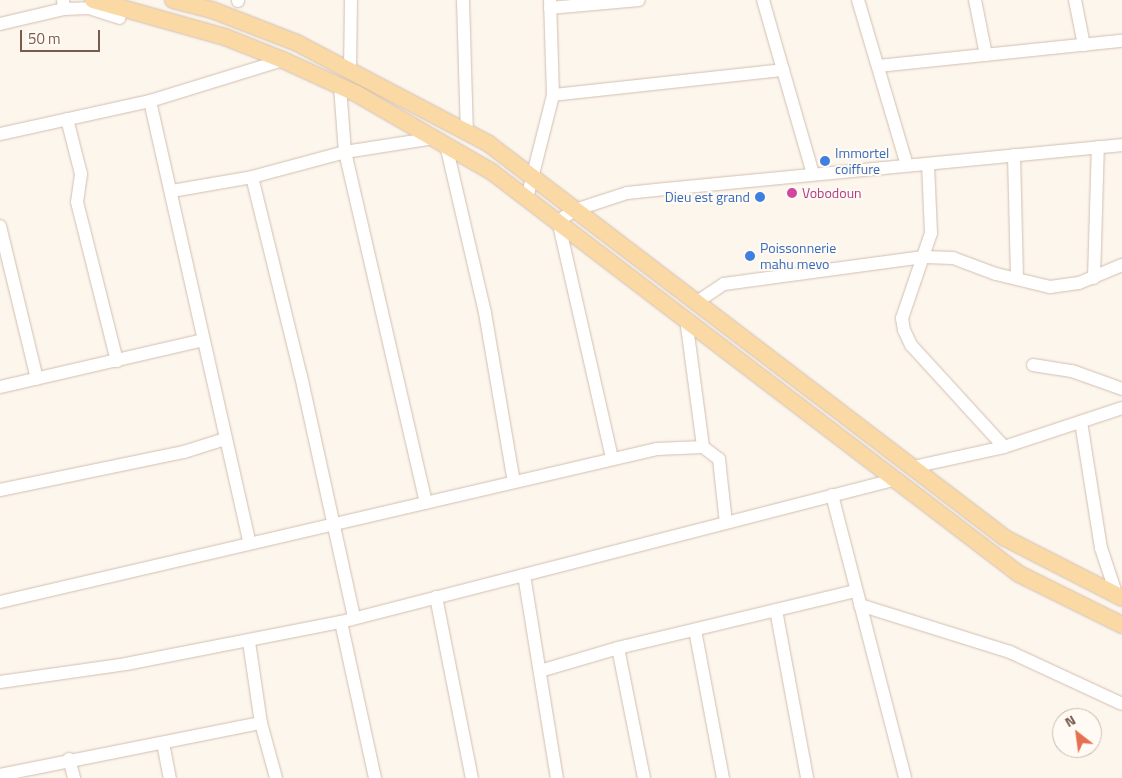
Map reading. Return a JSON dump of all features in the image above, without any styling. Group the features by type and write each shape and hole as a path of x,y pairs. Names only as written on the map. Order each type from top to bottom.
{"main road":[{"path":"93,0 225,37 283,60 340,86 492,172 686,318 893,480 1019,574 1122,625"},
{"path":"173,0 212,10 297,43 490,144 1005,538 1120,597"}],"street":[{"path":"350,71 351,0"},
{"path":"463,0 466,132"},
{"path":"527,198 552,95 550,4 638,0"},
{"path":"763,0 813,174"},
{"path":"858,0 907,165"},
{"path":"975,0 986,55"},
{"path":"1075,0 1084,45"},
{"path":"0,24 64,5 82,6 119,18"},
{"path":"878,66 1122,41"},
{"path":"0,134 150,101 283,60"},
{"path":"552,95 783,70"},
{"path":"340,86 345,152 426,503"},
{"path":"150,101 172,191 203,340 250,543"},
{"path":"68,119 81,174 77,202 117,361"},
{"path":"172,191 252,177 345,152 440,142 485,313 514,482"},
{"path":"612,458 558,221 575,210 627,193 1122,145"},
{"path":"1094,278 1098,147"},
{"path":"1014,155 1017,278"},
{"path":"928,164 931,233 925,257 902,318 904,330 911,345 1004,448"},
{"path":"252,177 301,376 332,526 354,617"},
{"path":"0,226 37,379"},
{"path":"697,302 710,290 724,284 925,257 948,257 1017,278 1064,287 1094,278 1122,266"},
{"path":"686,318 703,447"},
{"path":"0,387 203,340"},
{"path":"1033,365 1072,371 1122,389"},
{"path":"913,467 1004,448 1122,408"},
{"path":"1081,422 1101,548 1120,597"},
{"path":"0,490 184,452 225,439"},
{"path":"0,602 250,543 332,526 612,458 658,449 703,447 719,460 726,523"},
{"path":"0,682 249,642 341,622 354,617 893,480"},
{"path":"832,495 905,778"},
{"path":"524,575 557,778"},
{"path":"540,671 618,648 856,591"},
{"path":"436,597 472,778"},
{"path":"860,605 1010,652 1122,704"},
{"path":"776,610 807,778"},
{"path":"341,622 375,778"},
{"path":"695,630 723,778"},
{"path":"249,642 262,723 276,778"},
{"path":"618,648 644,778"},
{"path":"0,775 69,759 262,723"},
{"path":"162,743 170,778"},
{"path":"69,759 74,778"}],"place":[{"name":"Immortel coiffure","path":"825,161"},
{"name":"Vobodoun","path":"792,193"},
{"name":"Dieu est grand","path":"760,197"},
{"name":"Poissonnerie mahu mevo","path":"750,256"}]}
